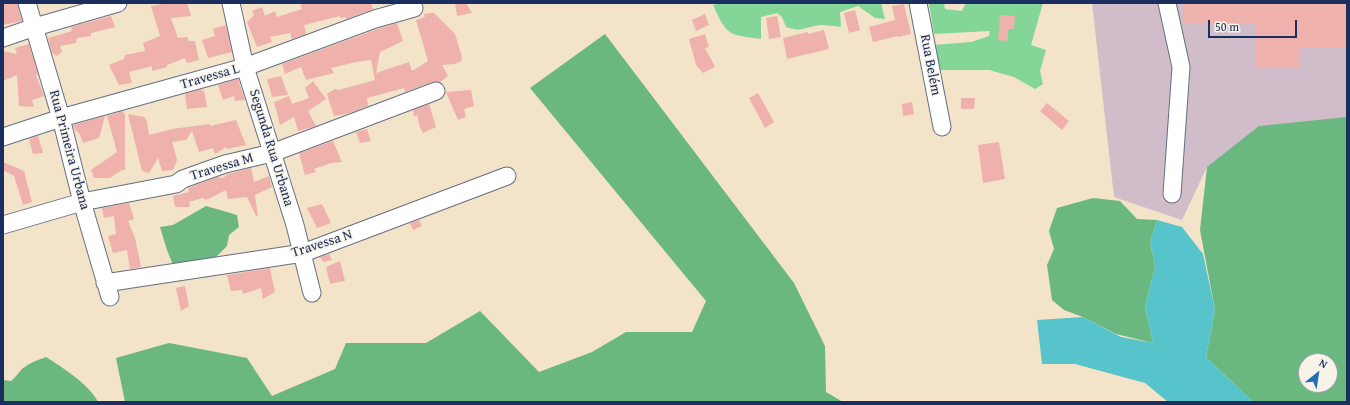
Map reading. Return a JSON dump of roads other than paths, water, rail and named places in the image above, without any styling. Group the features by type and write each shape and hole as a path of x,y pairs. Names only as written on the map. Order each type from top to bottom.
{"street":[{"name":"Rua Primeira Urbana","path":"27,3 61,118 82,202 107,290"},
{"path":"3,38 35,27 118,3"},
{"name":"Segunda Rua Urbana","path":"231,3 245,67 303,253 312,293"},
{"name":"Rua Belém","path":"918,3 942,127"},
{"path":"1167,3 1180,67 1172,194"},
{"name":"Travessa L","path":"3,137 61,118 245,67 375,19 414,8"},
{"name":"Travessa M","path":"3,225 82,202 176,184 183,179 225,164 272,153 436,91"},
{"name":"Travessa N","path":"107,290 303,253 507,176"}],"water":[{"path":"1157,220 1182,227 1203,254 1215,310 1206,357 1253,402 1168,402 1145,383 1075,364 1042,364 1037,320 1083,317 1121,337 1153,343 1145,307 1155,266 1150,242"}]}
